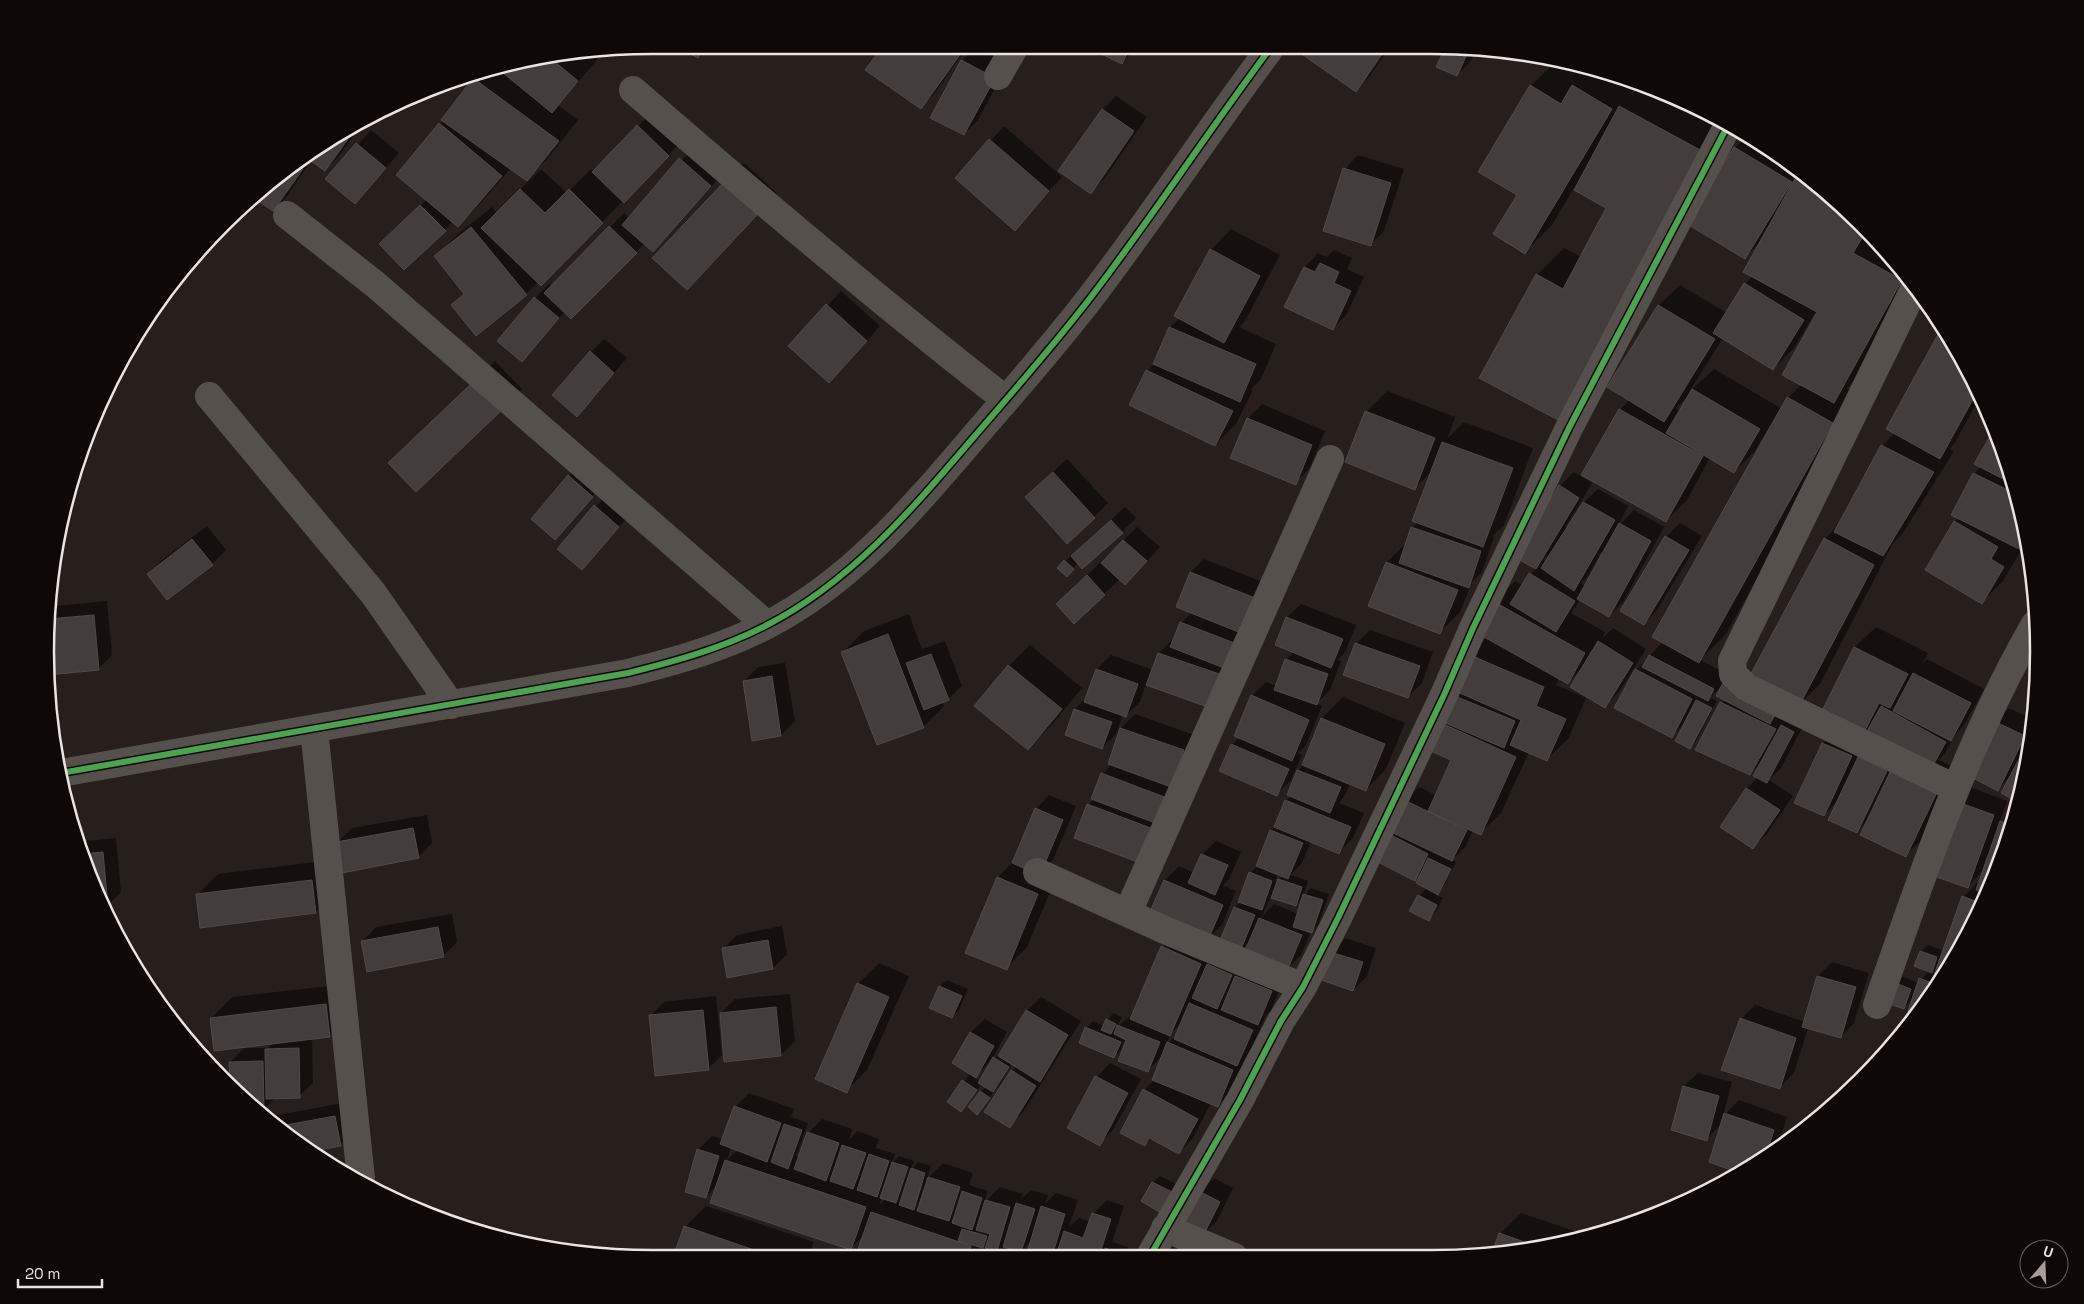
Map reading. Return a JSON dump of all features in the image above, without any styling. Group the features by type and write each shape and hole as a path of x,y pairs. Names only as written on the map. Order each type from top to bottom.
{"street":[{"path":"998,76 1011,54"},
{"path":"66,772 637,671 696,656 767,625 812,597 866,556 931,488 1048,351 1096,290 1266,54"},
{"path":"633,90 751,193 902,318 1006,400"},
{"path":"1153,1250 1240,1100 1342,909 1444,695 1472,628 1569,428 1725,131"},
{"path":"286,215 376,285 767,625"},
{"path":"1911,294 1732,661 1733,674 1746,687 1955,788"},
{"path":"209,396 373,593 451,705"},
{"path":"1128,912 1330,459"},
{"path":"1877,1005 1932,846 1955,788 1995,702 2030,636"},
{"path":"314,729 360,1174"},
{"path":"1037,872 1167,931 1302,987"},
{"path":"1165,1228 1217,1250"}],"building":[{"path":"690,54 700,54 698,58"},
{"path":"877,54 961,54 921,109 865,70"},
{"path":"1101,54 1127,54 1122,64"},
{"path":"1302,54 1382,54 1356,92"},
{"path":"1442,54 1467,55 1457,76 1436,67"},
{"path":"961,60 995,78 964,135 930,118"},
{"path":"555,62 578,81 552,113 503,73"},
{"path":"476,80 559,141 527,181 441,120 470,82"},
{"path":"1530,85 1561,104 1572,85 1612,109 1525,254 1493,234 1517,195 1478,172"},
{"path":"1619,106 1704,152 1558,420 1479,378 1536,274 1563,289 1606,208 1574,190"},
{"path":"1102,109 1134,131 1091,194 1058,171"},
{"path":"439,123 502,176 458,227 396,175"},
{"path":"637,125 669,156 624,203 592,172"},
{"path":"347,138 348,139 325,171 311,161"},
{"path":"989,139 1049,191 1015,231 955,178"},
{"path":"356,143 386,168 355,204 325,179"},
{"path":"1734,147 1792,182 1745,259 1687,224"},
{"path":"679,158 711,186 653,252 622,225"},
{"path":"301,168 303,169 273,211 259,201"},
{"path":"1343,168 1391,183 1371,246 1323,231"},
{"path":"1796,177 1826,202 1862,237 1853,253 1901,281 1834,403 1782,375 1817,312 1743,272"},
{"path":"723,183 757,215 687,290 652,258"},
{"path":"520,189 545,213 569,189 603,223 541,286 481,228"},
{"path":"420,205 446,231 404,270 379,244"},
{"path":"609,226 637,253 571,319 544,293"},
{"path":"471,227 527,295 476,336 451,305 464,294 434,256"},
{"path":"1210,249 1260,276 1224,343 1174,316"},
{"path":"1320,263 1339,272 1334,283 1351,291 1333,330 1284,307 1304,267 1315,272"},
{"path":"1744,283 1804,320 1773,370 1713,333"},
{"path":"534,297 559,318 522,362 497,341"},
{"path":"826,304 867,341 829,383 788,346"},
{"path":"1658,305 1715,339 1664,422 1607,387"},
{"path":"1169,327 1256,364 1240,402 1153,364"},
{"path":"1938,334 1974,398 1940,459 1886,429"},
{"path":"590,351 614,373 577,417 552,395"},
{"path":"1146,370 1233,411 1215,446 1129,405"},
{"path":"474,381 502,410 416,492 388,463"},
{"path":"1692,389 1760,429 1734,473 1666,433"},
{"path":"1787,397 1833,423 1699,663 1652,637"},
{"path":"1619,409 1703,456 1666,522 1581,475"},
{"path":"1365,411 1435,438 1415,490 1345,462"},
{"path":"1247,418 1312,445 1296,485 1230,458"},
{"path":"1990,436 2005,480 1974,464"},
{"path":"1442,442 1513,468 1483,547 1412,521"},
{"path":"1881,445 1934,472 1883,556 1834,532"},
{"path":"1053,472 1095,518 1067,544 1025,497"},
{"path":"1973,473 2008,490 2021,550 1951,515"},
{"path":"568,475 593,497 555,540 531,519"},
{"path":"1559,485 1579,498 1536,569 1516,558"},
{"path":"1583,502 1615,520 1574,591 1541,568"},
{"path":"594,505 619,527 582,570 557,549"},
{"path":"1111,520 1123,533 1082,569 1071,556"},
{"path":"1954,521 1998,547 1991,559 2004,567 1982,604 1925,570"},
{"path":"1619,523 1651,541 1609,617 1577,599"},
{"path":"1411,527 1481,551 1469,588 1399,563"},
{"path":"1665,536 1689,550 1644,625 1620,611"},
{"path":"1824,538 1874,565 1799,706 1748,679"},
{"path":"192,539 213,565 167,600 147,574"},
{"path":"1123,540 1147,561 1125,585 1101,563"},
{"path":"1064,560 1074,569 1067,577 1057,568"},
{"path":"1386,562 1458,590 1440,634 1368,606"},
{"path":"1190,572 1255,598 1241,633 1176,607"},
{"path":"1529,573 1575,601 1556,632 1510,604"},
{"path":"1087,575 1105,595 1074,624 1056,604"},
{"path":"1493,601 1585,653 1568,684 1475,632"},
{"path":"94,615 99,670 55,674 55,618"},
{"path":"1286,617 1343,639 1331,668 1275,645"},
{"path":"1180,622 1242,646 1232,671 1170,647"},
{"path":"888,634 924,728 877,745 841,652"},
{"path":"1598,641 1633,663 1605,708 1570,687"},
{"path":"1355,643 1420,666 1408,698 1343,675"},
{"path":"1854,647 1908,674 1890,708 1879,703 1860,740 1818,719"},
{"path":"1158,653 1231,678 1219,711 1146,685"},
{"path":"931,654 949,700 924,710 906,663"},
{"path":"1468,654 1544,687 1536,706 1566,719 1547,761 1510,745 1521,720 1453,690"},
{"path":"1649,655 1714,689 1708,701 1642,667"},
{"path":"1285,659 1328,674 1317,705 1274,690"},
{"path":"1008,665 1062,709 1028,750 974,706"},
{"path":"1096,669 1138,684 1126,717 1084,702"},
{"path":"1635,669 1692,699 1672,738 1614,708"},
{"path":"1913,673 1971,703 1951,741 1893,711"},
{"path":"772,676 781,736 752,741 743,681"},
{"path":"1723,683 1777,711 1770,724 1716,696"},
{"path":"1251,695 1309,720 1292,761 1234,736"},
{"path":"1455,696 1515,721 1504,748 1443,722"},
{"path":"1696,700 1712,708 1690,749 1675,741"},
{"path":"1720,702 1776,729 1750,775 1695,750"},
{"path":"1881,706 1946,742 1931,769 1866,733"},
{"path":"1074,709 1112,722 1102,749 1065,735"},
{"path":"1321,718 1385,744 1366,791 1302,765"},
{"path":"1437,721 1516,757 1481,835 1428,811 1451,760 1424,748"},
{"path":"1994,721 2024,736 1998,791 1967,775"},
{"path":"1781,725 1794,732 1767,783 1753,776"},
{"path":"1120,728 1184,750 1171,787 1108,764"},
{"path":"1822,743 1852,756 1824,816 1794,803"},
{"path":"1231,744 1289,769 1277,796 1219,771"},
{"path":"2021,755 2012,799 2001,793"},
{"path":"1858,757 1887,771 1857,833 1828,820"},
{"path":"1892,768 1938,790 1906,857 1860,835"},
{"path":"1297,770 1341,787 1330,813 1287,795"},
{"path":"1101,773 1167,798 1158,824 1091,799"},
{"path":"1746,788 1780,810 1753,849 1720,827"},
{"path":"1285,800 1351,827 1339,854 1274,827"},
{"path":"1404,800 1467,830 1452,861 1389,831"},
{"path":"1955,801 1994,815 1968,888 1928,874"},
{"path":"1087,804 1156,830 1143,864 1074,838"},
{"path":"1035,808 1063,820 1040,875 1012,863"},
{"path":"2000,821 2005,823 1985,881 1980,892 1976,890"},
{"path":"413,828 419,858 342,873 336,842"},
{"path":"1270,830 1303,843 1288,879 1256,866"},
{"path":"1385,832 1428,854 1415,881 1372,859"},
{"path":"103,852 107,900 99,881 89,853"},
{"path":"1201,854 1228,865 1215,895 1188,883"},
{"path":"1428,858 1451,869 1438,895 1416,883"},
{"path":"1249,872 1272,881 1262,910 1238,902"},
{"path":"997,877 1038,894 1007,970 965,953"},
{"path":"1278,879 1302,887 1296,906 1271,898"},
{"path":"312,880 316,913 200,928 196,894"},
{"path":"1164,880 1223,905 1208,940 1149,914"},
{"path":"1303,894 1323,900 1312,933 1293,927"},
{"path":"1418,895 1437,905 1429,921 1409,911"},
{"path":"1962,896 1976,901 1950,951 1934,975"},
{"path":"1234,907 1255,915 1239,954 1218,945"},
{"path":"1259,918 1302,935 1287,971 1244,953"},
{"path":"438,927 444,957 367,972 361,941"},
{"path":"768,940 773,969 727,978 722,948"},
{"path":"1161,946 1201,964 1170,1036 1130,1019"},
{"path":"1920,951 1937,957 1932,973 1914,966"},
{"path":"1330,952 1363,962 1353,991 1321,980"},
{"path":"1207,964 1232,975 1217,1009 1192,998"},
{"path":"1235,976 1272,991 1258,1025 1221,1010"},
{"path":"1817,976 1856,987 1841,1038 1802,1027"},
{"path":"1919,978 1930,982 1910,1012 1908,1011"},
{"path":"1890,981 1911,989 1904,1009 1883,1002"},
{"path":"857,983 889,997 847,1093 815,1079"},
{"path":"939,986 962,996 952,1018 929,1008"},
{"path":"1189,1003 1253,1030 1237,1066 1174,1039"},
{"path":"326,1004 330,1037 214,1051 210,1018"},
{"path":"776,1007 781,1056 724,1062 720,1013"},
{"path":"703,1010 709,1070 655,1076 649,1015"},
{"path":"1026,1010 1068,1035 1040,1082 998,1056"},
{"path":"1740,1018 1796,1038 1780,1089 1721,1070"},
{"path":"1106,1019 1116,1024 1111,1034 1101,1030"},
{"path":"1117,1025 1160,1042 1148,1072 1118,1061 1126,1040 1114,1034"},
{"path":"1085,1027 1121,1042 1114,1058 1079,1043"},
{"path":"970,1032 994,1046 976,1078 952,1063"},
{"path":"1167,1042 1233,1070 1218,1107 1152,1080"},
{"path":"299,1048 300,1098 266,1099 265,1049"},
{"path":"993,1057 1009,1067 993,1092 978,1083"},
{"path":"263,1061 264,1107 230,1076 229,1062"},
{"path":"1011,1070 1036,1086 1010,1128 984,1112"},
{"path":"1095,1076 1128,1093 1100,1146 1067,1128"},
{"path":"962,1080 977,1090 961,1112 947,1102"},
{"path":"1683,1086 1719,1096 1707,1141 1671,1130"},
{"path":"1143,1089 1198,1119 1179,1154 1149,1138 1145,1146 1120,1133"},
{"path":"980,1091 990,1098 977,1115 968,1107"},
{"path":"734,1106 781,1123 767,1162 720,1144"},
{"path":"1724,1113 1774,1130 1769,1146 1731,1170 1709,1162"},
{"path":"335,1116 341,1146 321,1150 286,1125"},
{"path":"784,1124 802,1130 788,1169 771,1162"},
{"path":"807,1132 839,1143 826,1181 794,1169"},
{"path":"842,1145 866,1153 853,1189 830,1181"},
{"path":"697,1149 719,1156 706,1198 685,1192"},
{"path":"869,1154 889,1161 877,1197 857,1190"},
{"path":"725,1160 866,1207 851,1250 710,1203"},
{"path":"892,1162 908,1167 896,1203 880,1198"},
{"path":"911,1168 925,1173 914,1210 899,1205"},
{"path":"928,1177 960,1187 949,1221 917,1211"},
{"path":"1152,1182 1172,1192 1161,1213 1141,1201"},
{"path":"962,1191 982,1198 972,1230 952,1223"},
{"path":"1199,1191 1220,1202 1203,1236 1182,1225"},
{"path":"985,1200 1010,1207 997,1250 985,1248 990,1234 976,1230"},
{"path":"1016,1203 1035,1209 1022,1250 1003,1247"},
{"path":"1041,1206 1065,1214 1054,1250 1028,1250"},
{"path":"871,1212 971,1246 969,1250 858,1249"},
{"path":"1092,1213 1111,1219 1101,1250 1058,1249 1064,1231 1083,1238"},
{"path":"684,1226 754,1250 675,1250"},
{"path":"962,1229 987,1236 983,1248 958,1241"},
{"path":"1499,1233 1526,1243 1510,1245 1494,1247"}],"cycle path":[{"path":"66,772 628,673 681,659 733,641 767,625 798,607 853,565 904,517 1036,365 1119,260 1266,54"},
{"path":"1153,1250 1240,1100 1281,1021 1303,987 1338,918 1444,695 1473,628 1569,428 1725,131"}]}
